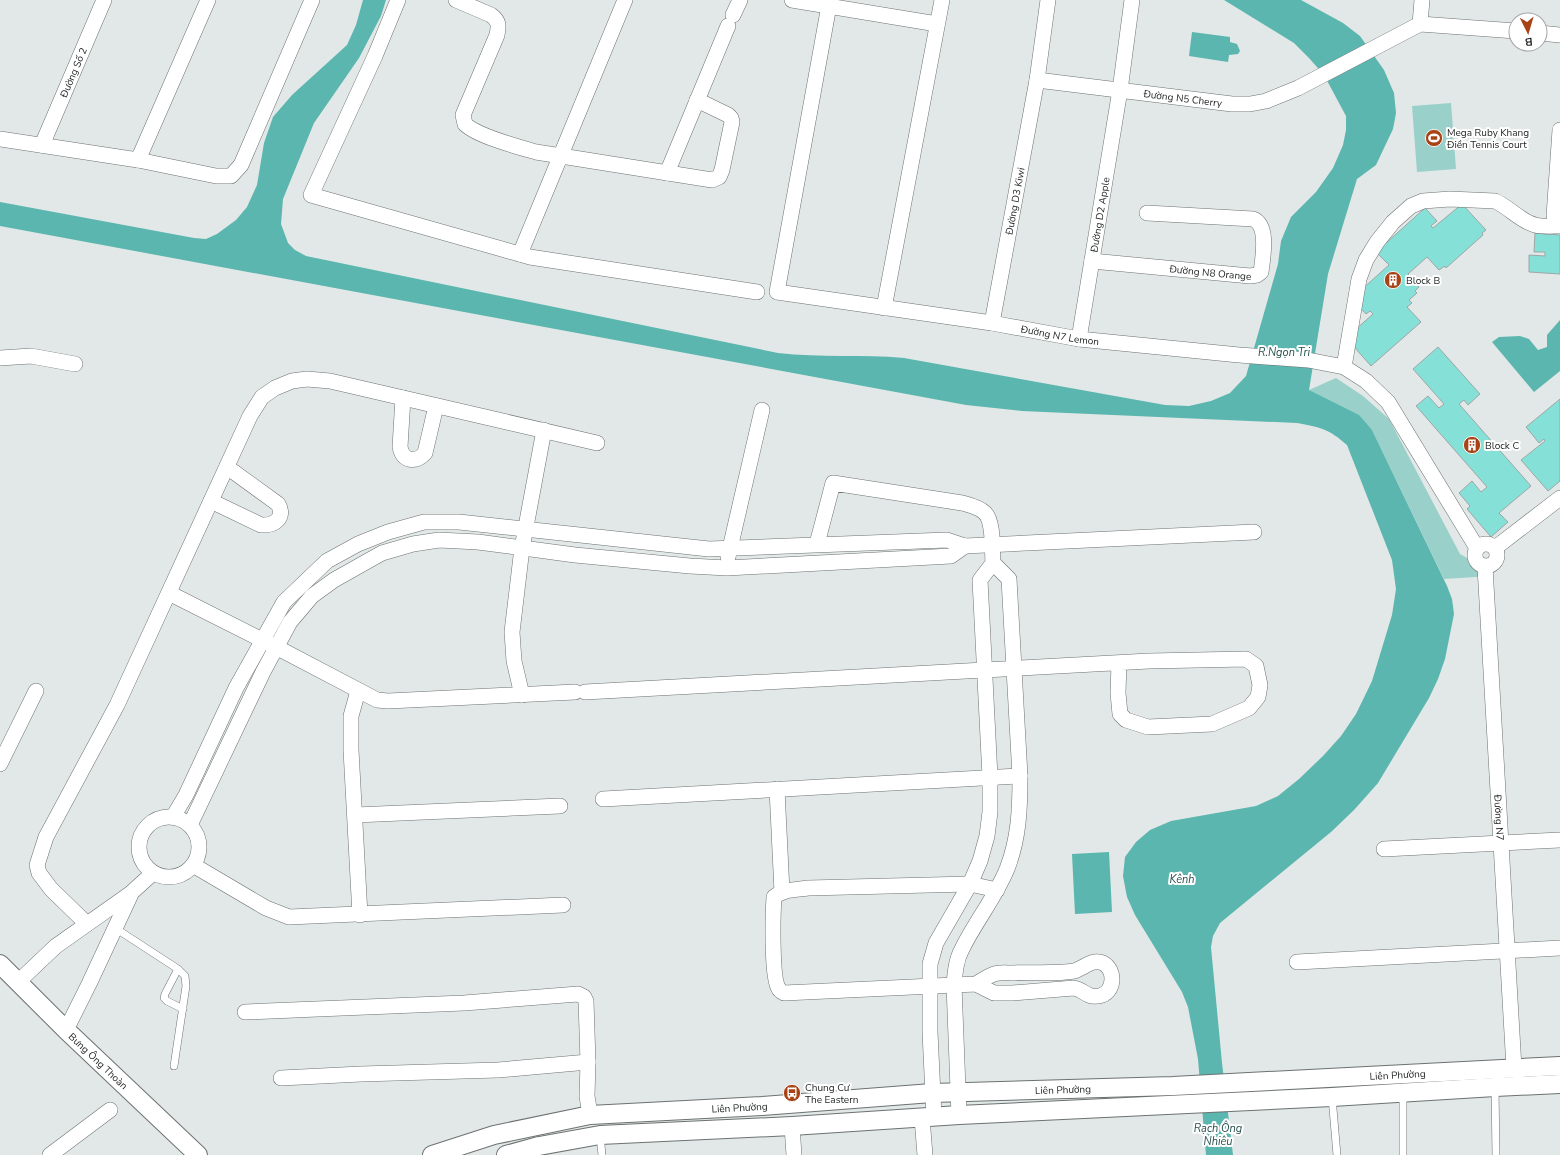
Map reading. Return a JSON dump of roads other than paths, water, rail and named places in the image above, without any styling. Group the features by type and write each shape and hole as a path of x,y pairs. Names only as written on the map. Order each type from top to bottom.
{"street":[{"name":"Đường Số 2","path":"42,145 104,0"},
{"path":"138,160 208,0"},
{"path":"0,139 138,160 216,176 231,176 241,165 312,0"},
{"path":"398,0 375,56 311,195 541,259 757,292"},
{"path":"456,0 491,15 499,25 497,34 464,110 464,124 473,130 510,145 536,152 712,180 719,177 721,174 732,122 728,115 697,100"},
{"path":"520,254 625,0"},
{"path":"667,173 740,0"},
{"path":"792,0 829,4 936,24"},
{"path":"884,308 936,24 942,0"},
{"name":"Đường D3 Kiwi","path":"992,323 1037,80 1048,0"},
{"name":"Đường D2 Apple","path":"1079,339 1120,90 1132,0"},
{"path":"1422,0 1420,24 1508,30"},
{"name":"Đường N7 Lemon","path":"829,4 777,292 992,323 1079,339 1240,356 1308,360 1344,367"},
{"name":"Đường N5 Cherry","path":"1037,80 1232,104 1250,104 1266,101 1298,88 1420,24"},
{"path":"1548,33 1560,34"},
{"path":"1478,548 1388,402 1366,382 1344,367 1359,279 1366,260 1385,232 1411,206 1423,201 1450,198 1495,201 1502,203 1532,224 1540,226 1557,221 1560,130"},
{"name":"Đường N8 Orange","path":"1092,261 1250,276 1257,275 1261,272 1264,247 1261,225 1257,220 1253,218 1147,213"},
{"path":"0,358 31,356 75,364"},
{"path":"87,924 51,888 39,873 37,865 46,837 117,705 250,416 262,397 274,388 292,381 307,379 330,381 597,443"},
{"path":"402,398 400,447 405,458 414,460 420,458 425,453 436,406"},
{"path":"727,568 729,548 762,410"},
{"path":"522,695 514,661 512,632 522,548 544,430"},
{"path":"211,502 268,526 275,524 281,514 281,509 278,504 227,467"},
{"path":"816,544 833,484 948,500 975,507 985,513 990,523 993,563 980,580 990,777 990,812 987,836 980,860 970,884 936,943 930,964 929,987 932,1093 925,1155"},
{"path":"1495,548 1560,498"},
{"path":"172,817 186,795 236,688 284,602 327,561 358,544 388,532 424,522 460,522 709,549 947,540 965,546 1254,532"},
{"path":"190,825 263,672 290,622 312,596 334,580 382,553 413,544 439,540 478,542 591,556 727,568 951,556 965,546"},
{"path":"1484,544 1488,544 1495,548 1498,555 1497,559 1492,565 1485,567 1479,564 1475,558 1478,548 1484,544"},
{"path":"506,1155 539,1146 600,1135 959,1116 954,985 956,968 961,950 997,890 1007,869 1016,840 1020,805 1020,776 1009,578 993,563"},
{"name":"Đường N7","path":"1485,567 1514,1068"},
{"path":"169,594 276,647 358,692 377,700 388,701 522,695 1119,663 1246,658 1256,666 1260,685 1258,697 1249,708 1212,724 1148,727 1126,720 1120,714 1118,693 1119,663"},
{"path":"0,764 36,691"},
{"path":"358,692 351,716 351,750 360,915"},
{"path":"603,799 1020,776"},
{"path":"777,789 782,892"},
{"path":"354,815 560,806"},
{"path":"172,817 182,820 190,825 196,833 199,842 199,852 193,865 182,874 172,877 152,873 145,866 140,857 138,847 140,837 145,828 153,821 172,817"},
{"path":"1384,849 1560,840"},
{"path":"193,865 266,908 289,917 563,905"},
{"path":"18,982 56,946 131,893 152,873"},
{"path":"976,984 994,993 1074,988 1088,996 1099,996 1106,994 1111,988 1112,981 1111,973 1107,966 1101,962 1088,964 1072,971 994,974 976,984 784,993 777,985 772,928 774,897 782,892 808,888 970,884 997,890"},
{"path":"66,1030 131,893"},
{"path":"1297,962 1560,948"},
{"name":"Bưng Ông Thoàn","path":"0,964 66,1030 198,1155"},
{"path":"245,1012 464,1003 578,994 584,997 586,1001 588,1062 587,1096 590,1115"},
{"path":"281,1078 498,1070 588,1062"},
{"name":"Liên Phường","path":"443,1153 494,1135 590,1115 762,1106 932,1093 1172,1086 1560,1066"},
{"name":"Liên Phường","path":"959,1116 1332,1097 1495,1086 1560,1084"},
{"path":"50,1155 110,1110"},
{"path":"792,1126 794,1155"}],"lane":[{"path":"115,928 178,969 185,976 186,981 174,1066"},
{"path":"178,969 164,994 164,998 182,1009"},
{"path":"1495,1086 1496,1155"},
{"path":"1402,1093 1403,1155"},
{"path":"1332,1097 1337,1155"},
{"path":"600,1135 602,1155"}],"water":[{"name":"Kênh","path":"363,0 386,0 381,16 359,58 314,123 283,199 281,224 288,243 295,250 306,256 778,353 904,358 1165,405 1189,406 1211,401 1230,393 1246,376 1278,264 1281,241 1291,217 1316,192 1333,168 1343,145 1346,130 1346,116 1324,75 1309,58 1294,43 1224,0 1301,0 1343,23 1360,36 1384,70 1394,93 1396,113 1393,129 1376,165 1357,179 1328,274 1309,390 1359,415 1372,430 1447,586 1452,599 1454,614 1445,659 1438,679 1429,698 1378,783 1354,810 1331,832 1220,923 1213,936 1211,947 1222,1063 1233,1155 1206,1155 1198,1059 1188,1007 1182,992 1135,915 1127,897 1123,876 1125,857 1136,842 1150,830 1171,821 1256,806 1278,796 1299,779 1323,756 1341,736 1356,714 1372,681 1392,615 1396,589 1392,560 1347,445 1329,432 1297,423 1022,411 966,405 0,226 0,202 194,238 206,239 217,234 236,220 247,207 257,185 264,143 273,117 292,95 347,45 356,25"},
{"path":"1192,32 1230,37 1230,42 1237,44 1240,51 1238,54 1229,55 1228,62 1189,56"},
{"path":"1560,320 1560,371 1534,392 1492,342 1499,337 1520,336 1529,339 1538,350 1547,347 1547,335"},
{"path":"1109,852 1112,912 1075,914 1072,854"}],"place":[{"name":"Mega Ruby Khang Điền Tennis Court","path":"1434,138"},
{"name":"Block B","path":"1393,280"},
{"name":"Block C","path":"1472,445"},
{"name":"Chung Cư The Eastern","path":"792,1093"}],"water label":[{"name":"R.Ngọn Tri","path":"1284,352"},
{"name":"Rạch Ông Nhiêu","path":"1218,1134"}]}
